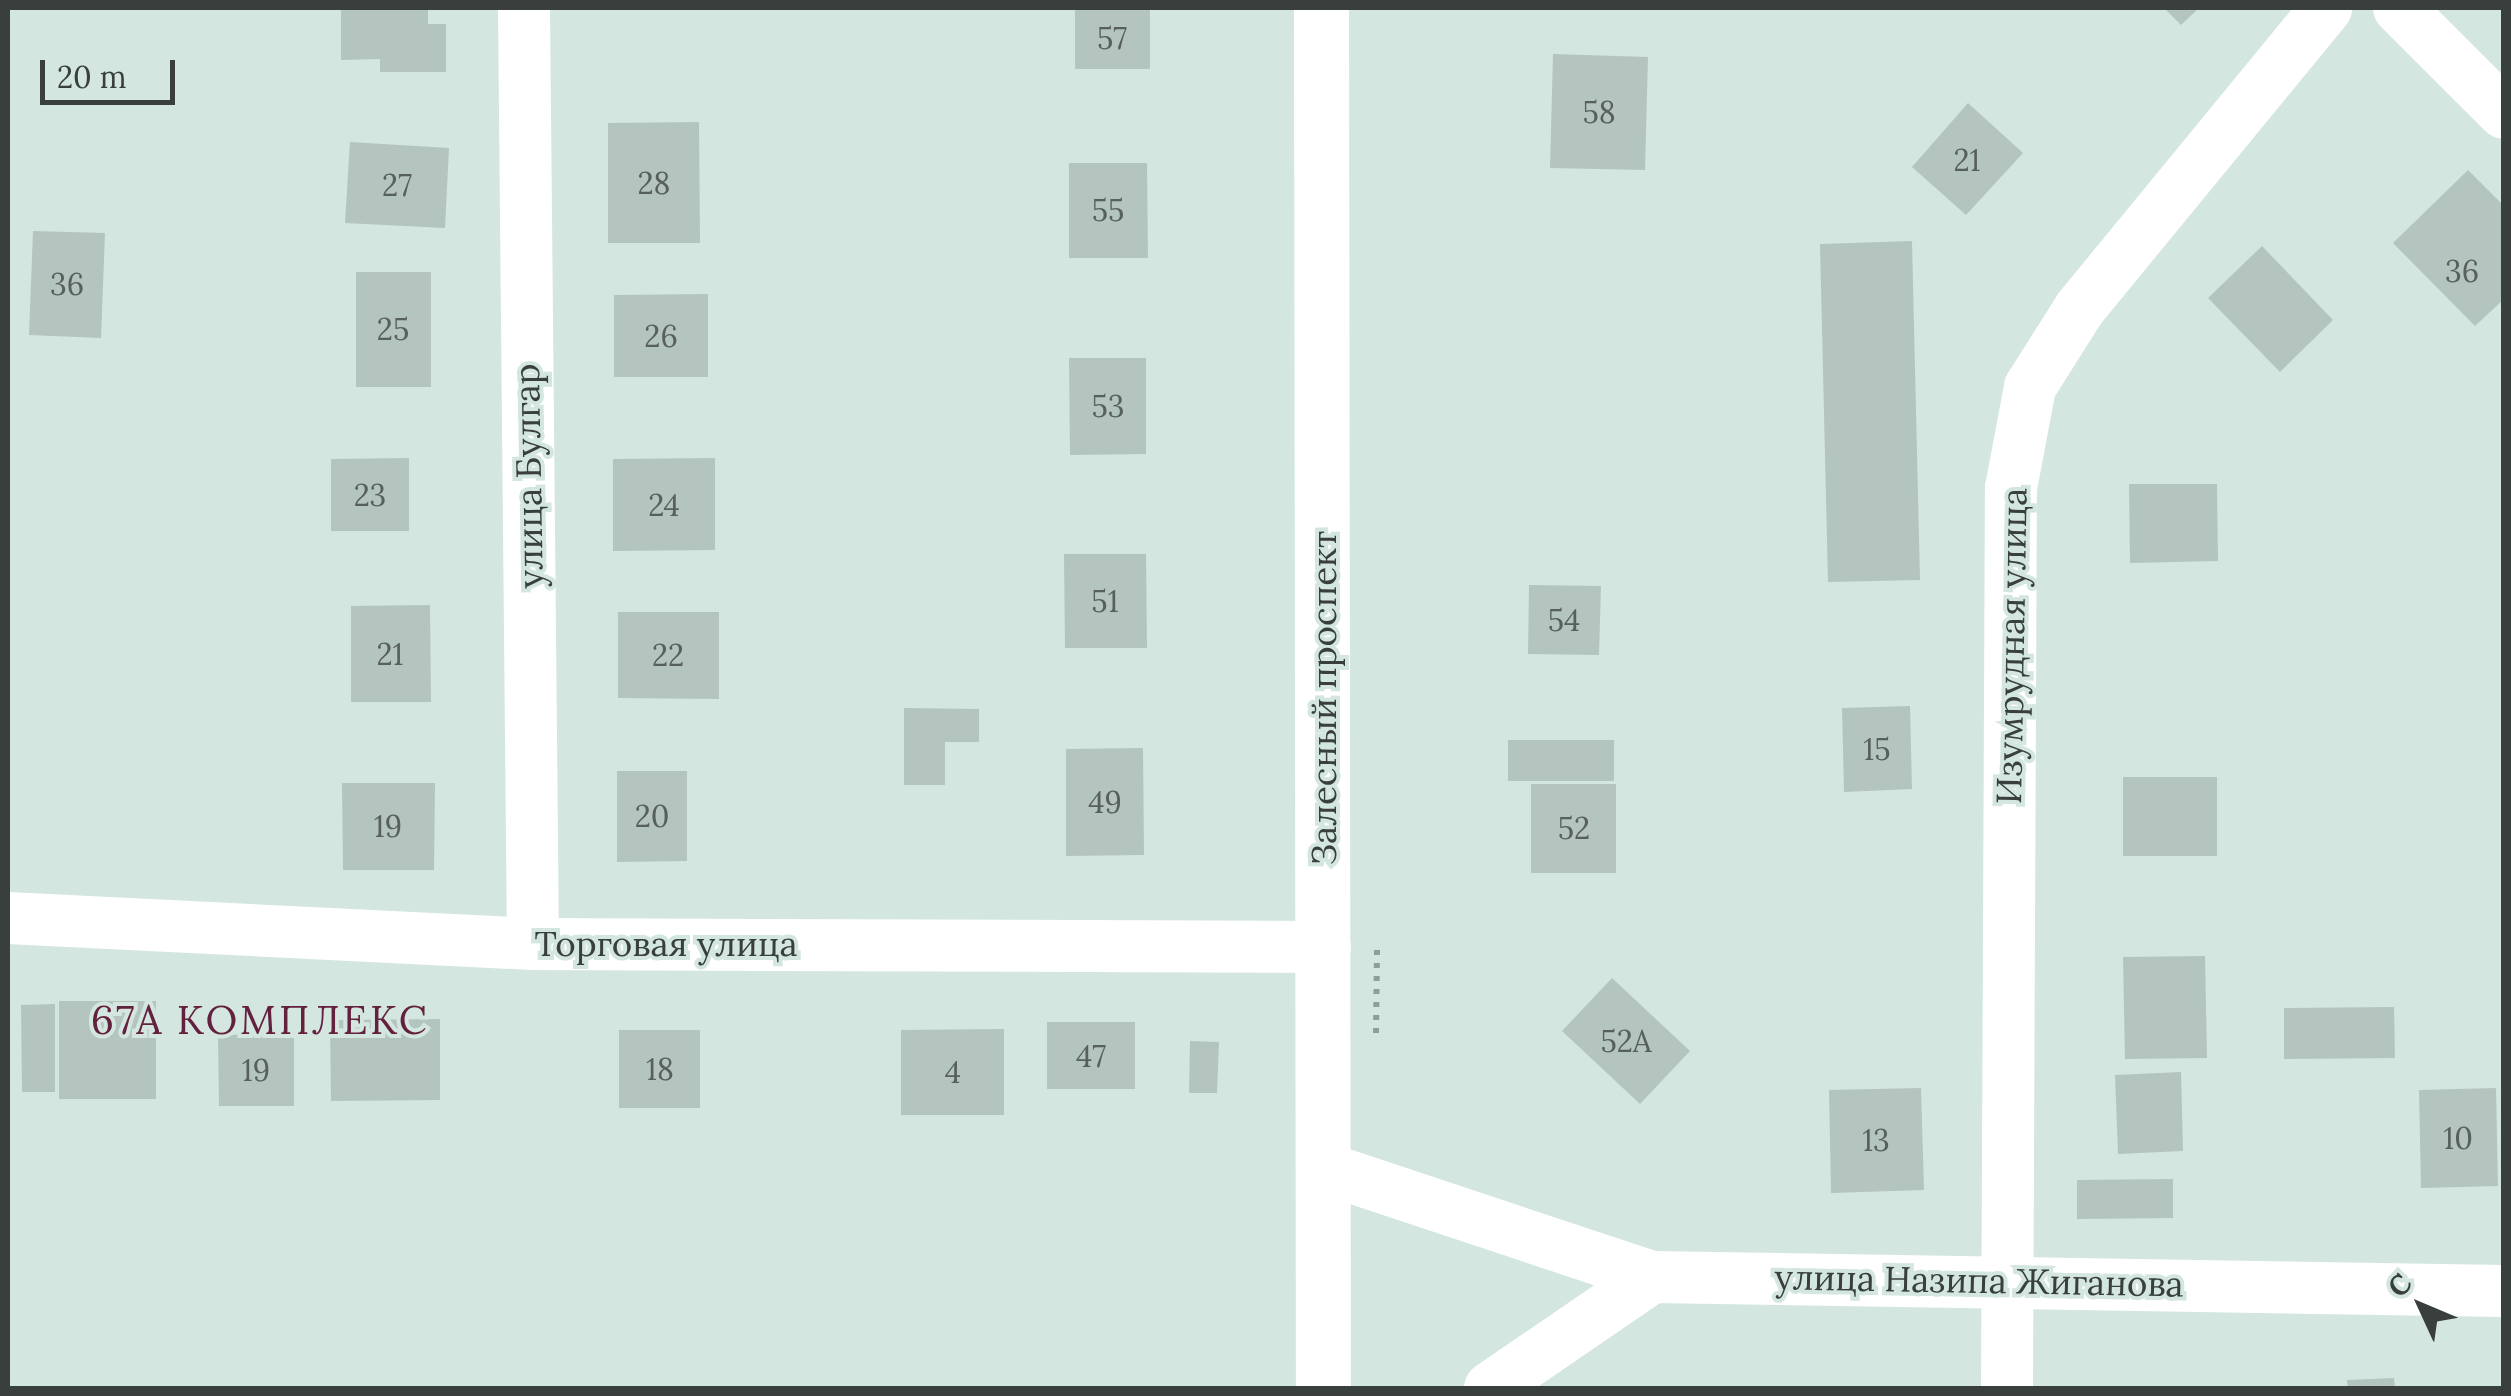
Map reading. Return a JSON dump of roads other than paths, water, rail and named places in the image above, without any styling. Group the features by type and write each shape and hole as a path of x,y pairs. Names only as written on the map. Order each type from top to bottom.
{"main road":[{"name":"Залесный проспект","path":"1321,8 1323,1388"}],"street":[{"name":"улица Булгар","path":"524,8 533,944"},
{"name":"Изумрудная улица","path":"2007,1388 2011,488 2030,387 2080,308 2326,8"},
{"path":"2399,8 2504,114"},
{"name":"Торговая улица","path":"8,918 533,944 1325,947"},
{"name":"улица Назипа Жиганова","path":"1324,1168 1652,1277 2504,1291"},
{"path":"1490,1388 1652,1277"}],"district":[{"name":"67А КОМПЛЕКС","path":"260,1020"}]}
